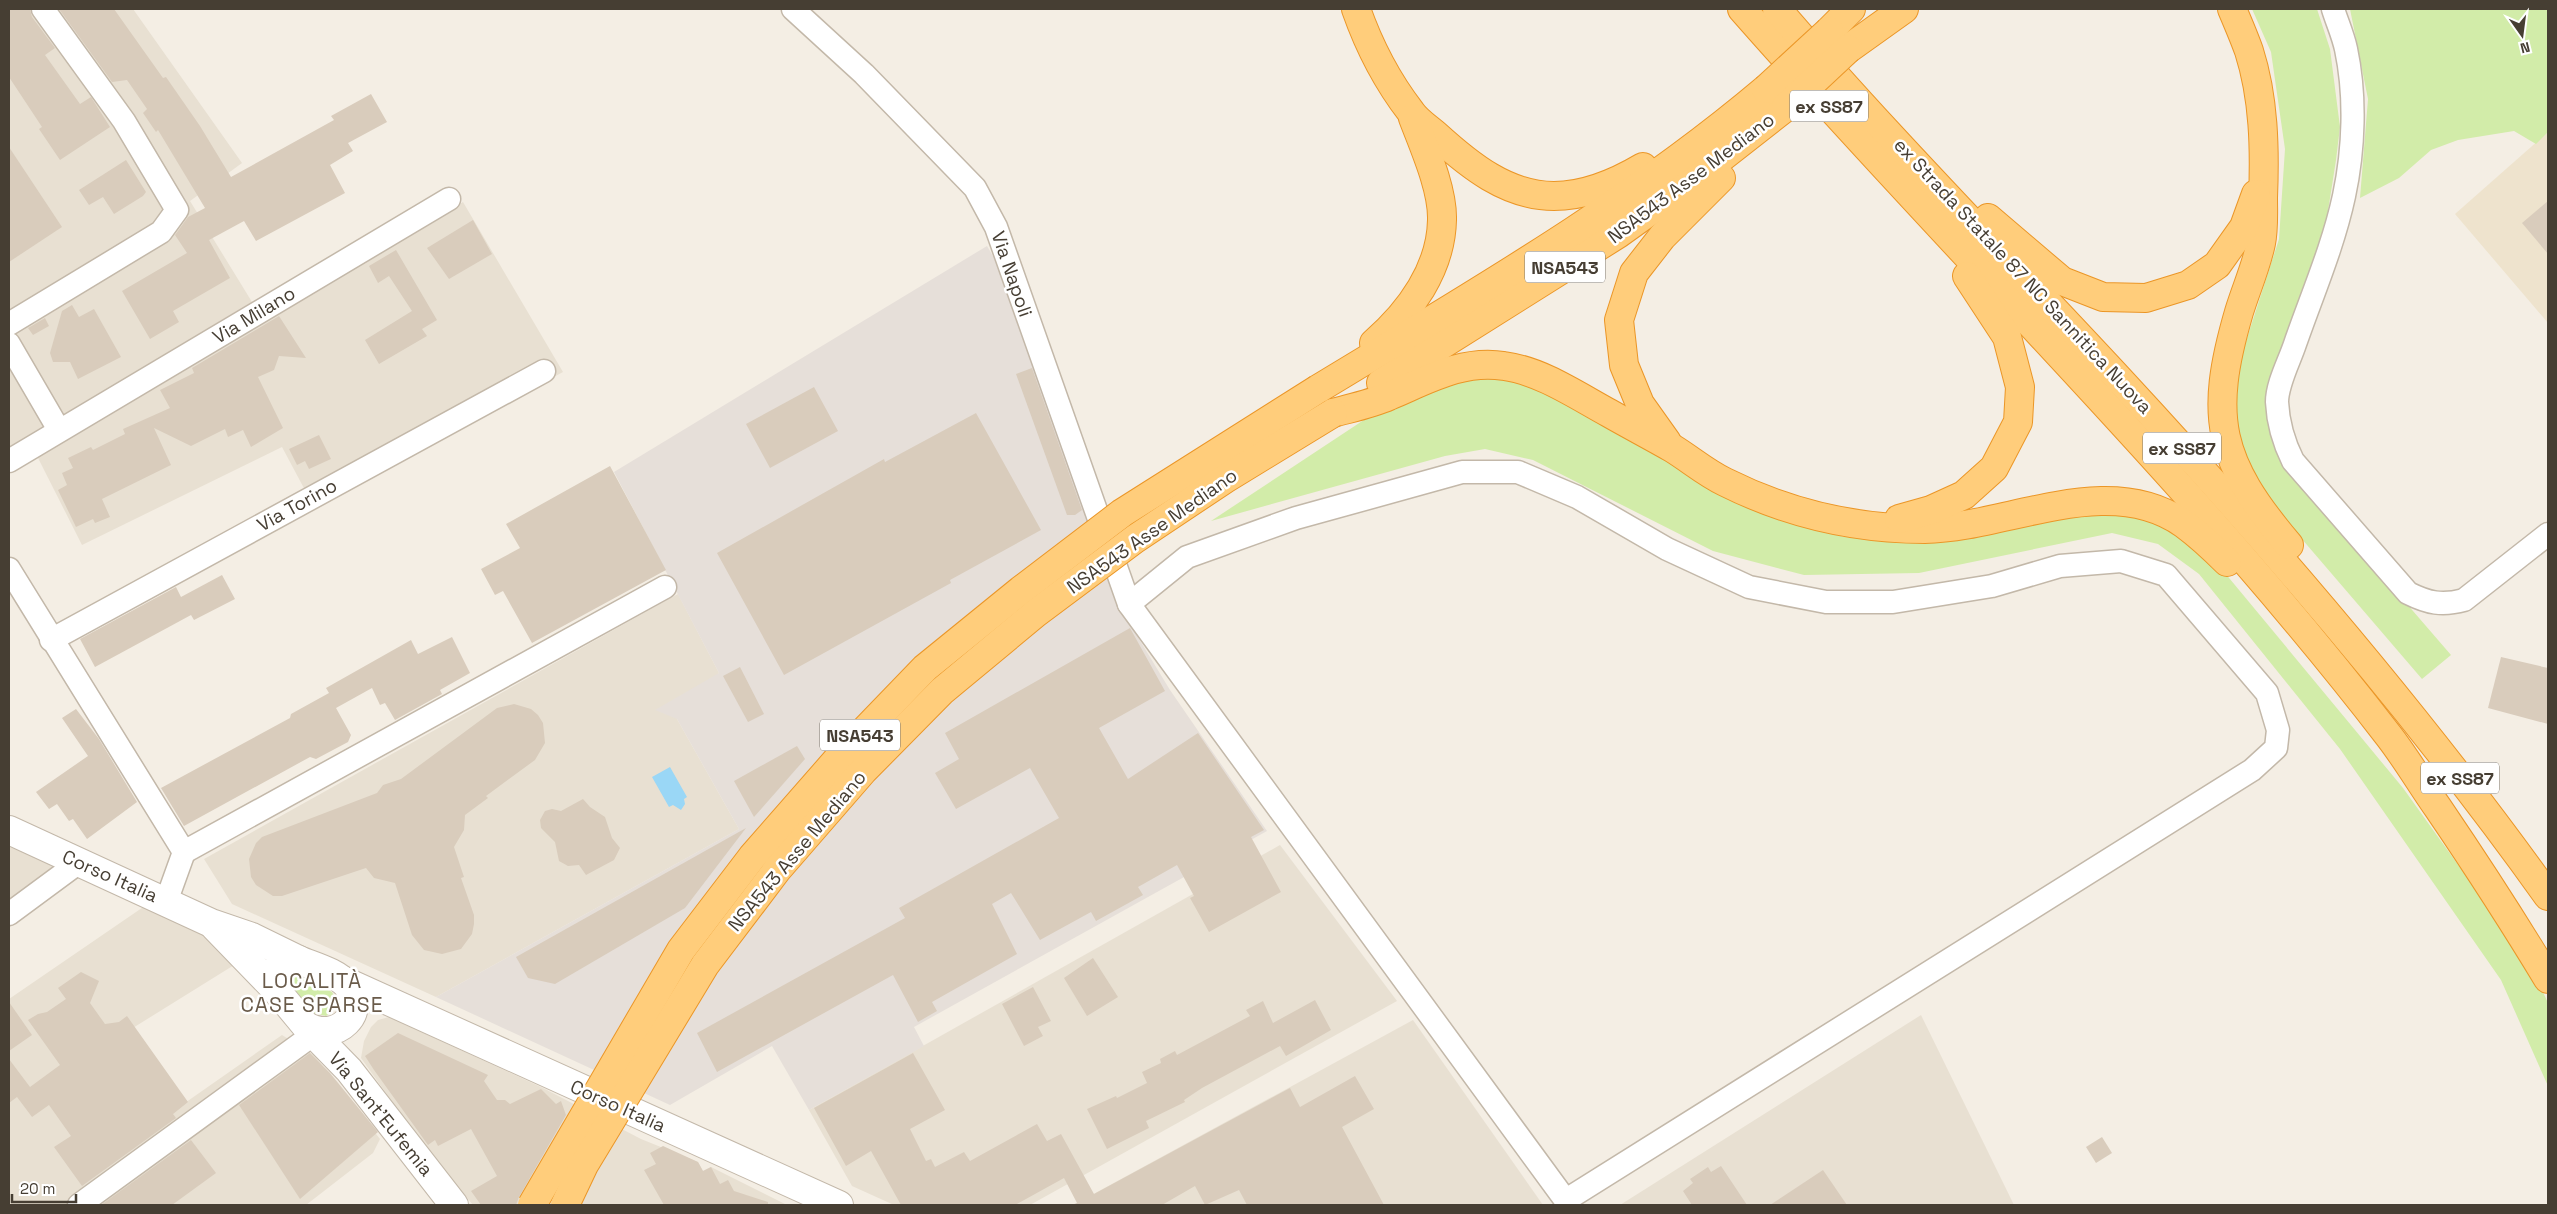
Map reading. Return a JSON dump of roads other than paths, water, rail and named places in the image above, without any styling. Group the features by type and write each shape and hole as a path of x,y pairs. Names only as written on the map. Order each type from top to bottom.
{"highway":[{"path":"1356,9 1364,32 1388,79 1412,114 1453,151 1485,175 1517,191 1554,196 1592,191 1628,175 1738,113"},
{"name":"ex Strada Statale 87 NC Sannitica Nuova","path":"1742,9 1927,193 2119,378 2234,506 2416,722 2504,834 2548,896"},
{"name":"ex Strada Statale 87 NC Sannitica Nuova","path":"1777,9 1927,193 2299,624 2390,737 2500,900 2548,979"},
{"name":"NSA543 Asse Mediano","path":"565,1205 584,1165 706,965 777,870 863,771 942,691 1036,613 1135,539 1225,479 1618,234 1689,183 1786,107 1839,40 1851,9"},
{"name":"NSA543 Asse Mediano","path":"532,1205 681,950 752,857 843,753 932,662 1122,513 1604,210 1674,162 1766,89 1886,9"},
{"path":"1839,40 1904,9"},
{"path":"2232,9 2249,52 2262,112 2264,172 2262,242 2239,312 2223,374 2221,418 2230,458 2251,494 2362,638 2416,722"},
{"path":"1671,447 1640,404 1624,364 1619,320 1634,273 1662,237 1739,161 1786,107"},
{"path":"1318,389 1387,332 1418,296 1435,261 1442,219 1435,177 1412,114"},
{"path":"1927,193 1989,219 2062,281 2103,297 2146,298 2188,285 2217,265 2244,227 2264,172"},
{"path":"1878,525 1931,510 1964,495 1994,468 2018,422 2020,387 2007,337 1927,193"},
{"path":"1333,413 1387,397 1432,376 1465,368 1502,365 1532,373 1567,390 1671,447 1723,482 1782,507 1831,521 1924,529 1964,526 2054,506 2103,501 2147,507 2182,523 2250,584 2299,624"},
{"path":"2504,834 2548,881"}],"street":[{"path":"9,324 161,232 178,210 124,121 43,9"},
{"name":"Via Napoli","path":"793,9 864,74 975,188 996,227 1130,604 1567,1203"},
{"path":"2333,9 2346,49 2353,106 2350,157 2344,196 2332,243 2277,400 2279,422 2286,447 2293,461 2408,593 2427,602 2448,604 2464,600 2548,534"},
{"name":"Via Milano","path":"9,461 449,199"},
{"path":"9,344 59,430"},
{"name":"Via Torino","path":"51,640 544,371"},
{"path":"1130,604 1187,556 1296,518 1462,472 1518,472 1577,497 1667,549 1749,587 1826,602 1893,602 1992,586 2060,566 2121,561 2166,575 2267,693 2278,730 2276,748 2252,770 1567,1203"},
{"path":"9,569 51,640 184,852"},
{"path":"166,902 184,852 665,587"},
{"name":"Corso Italia","path":"9,830 211,923 252,937 398,1006 839,1205"},
{"path":"9,914 78,863"},
{"name":"Corso Italia","path":"211,923 276,990 310,1029"},
{"path":"276,990 273,982 278,967 284,962 299,960"},
{"path":"342,980 352,992 354,1007 350,1018 346,1043 350,1070"},
{"path":"79,1205 310,1029 319,1032 335,1030 350,1018 398,1006"},
{"name":"Via Sant'Eufemia","path":"310,1029 350,1070 454,1205"}],"water":[{"path":"670,767 687,797 684,799 685,804 681,810 673,805 669,807 652,777"}],"district":[{"name":"LOCALITÀ CASE SPARSE","path":"312,992"}]}
